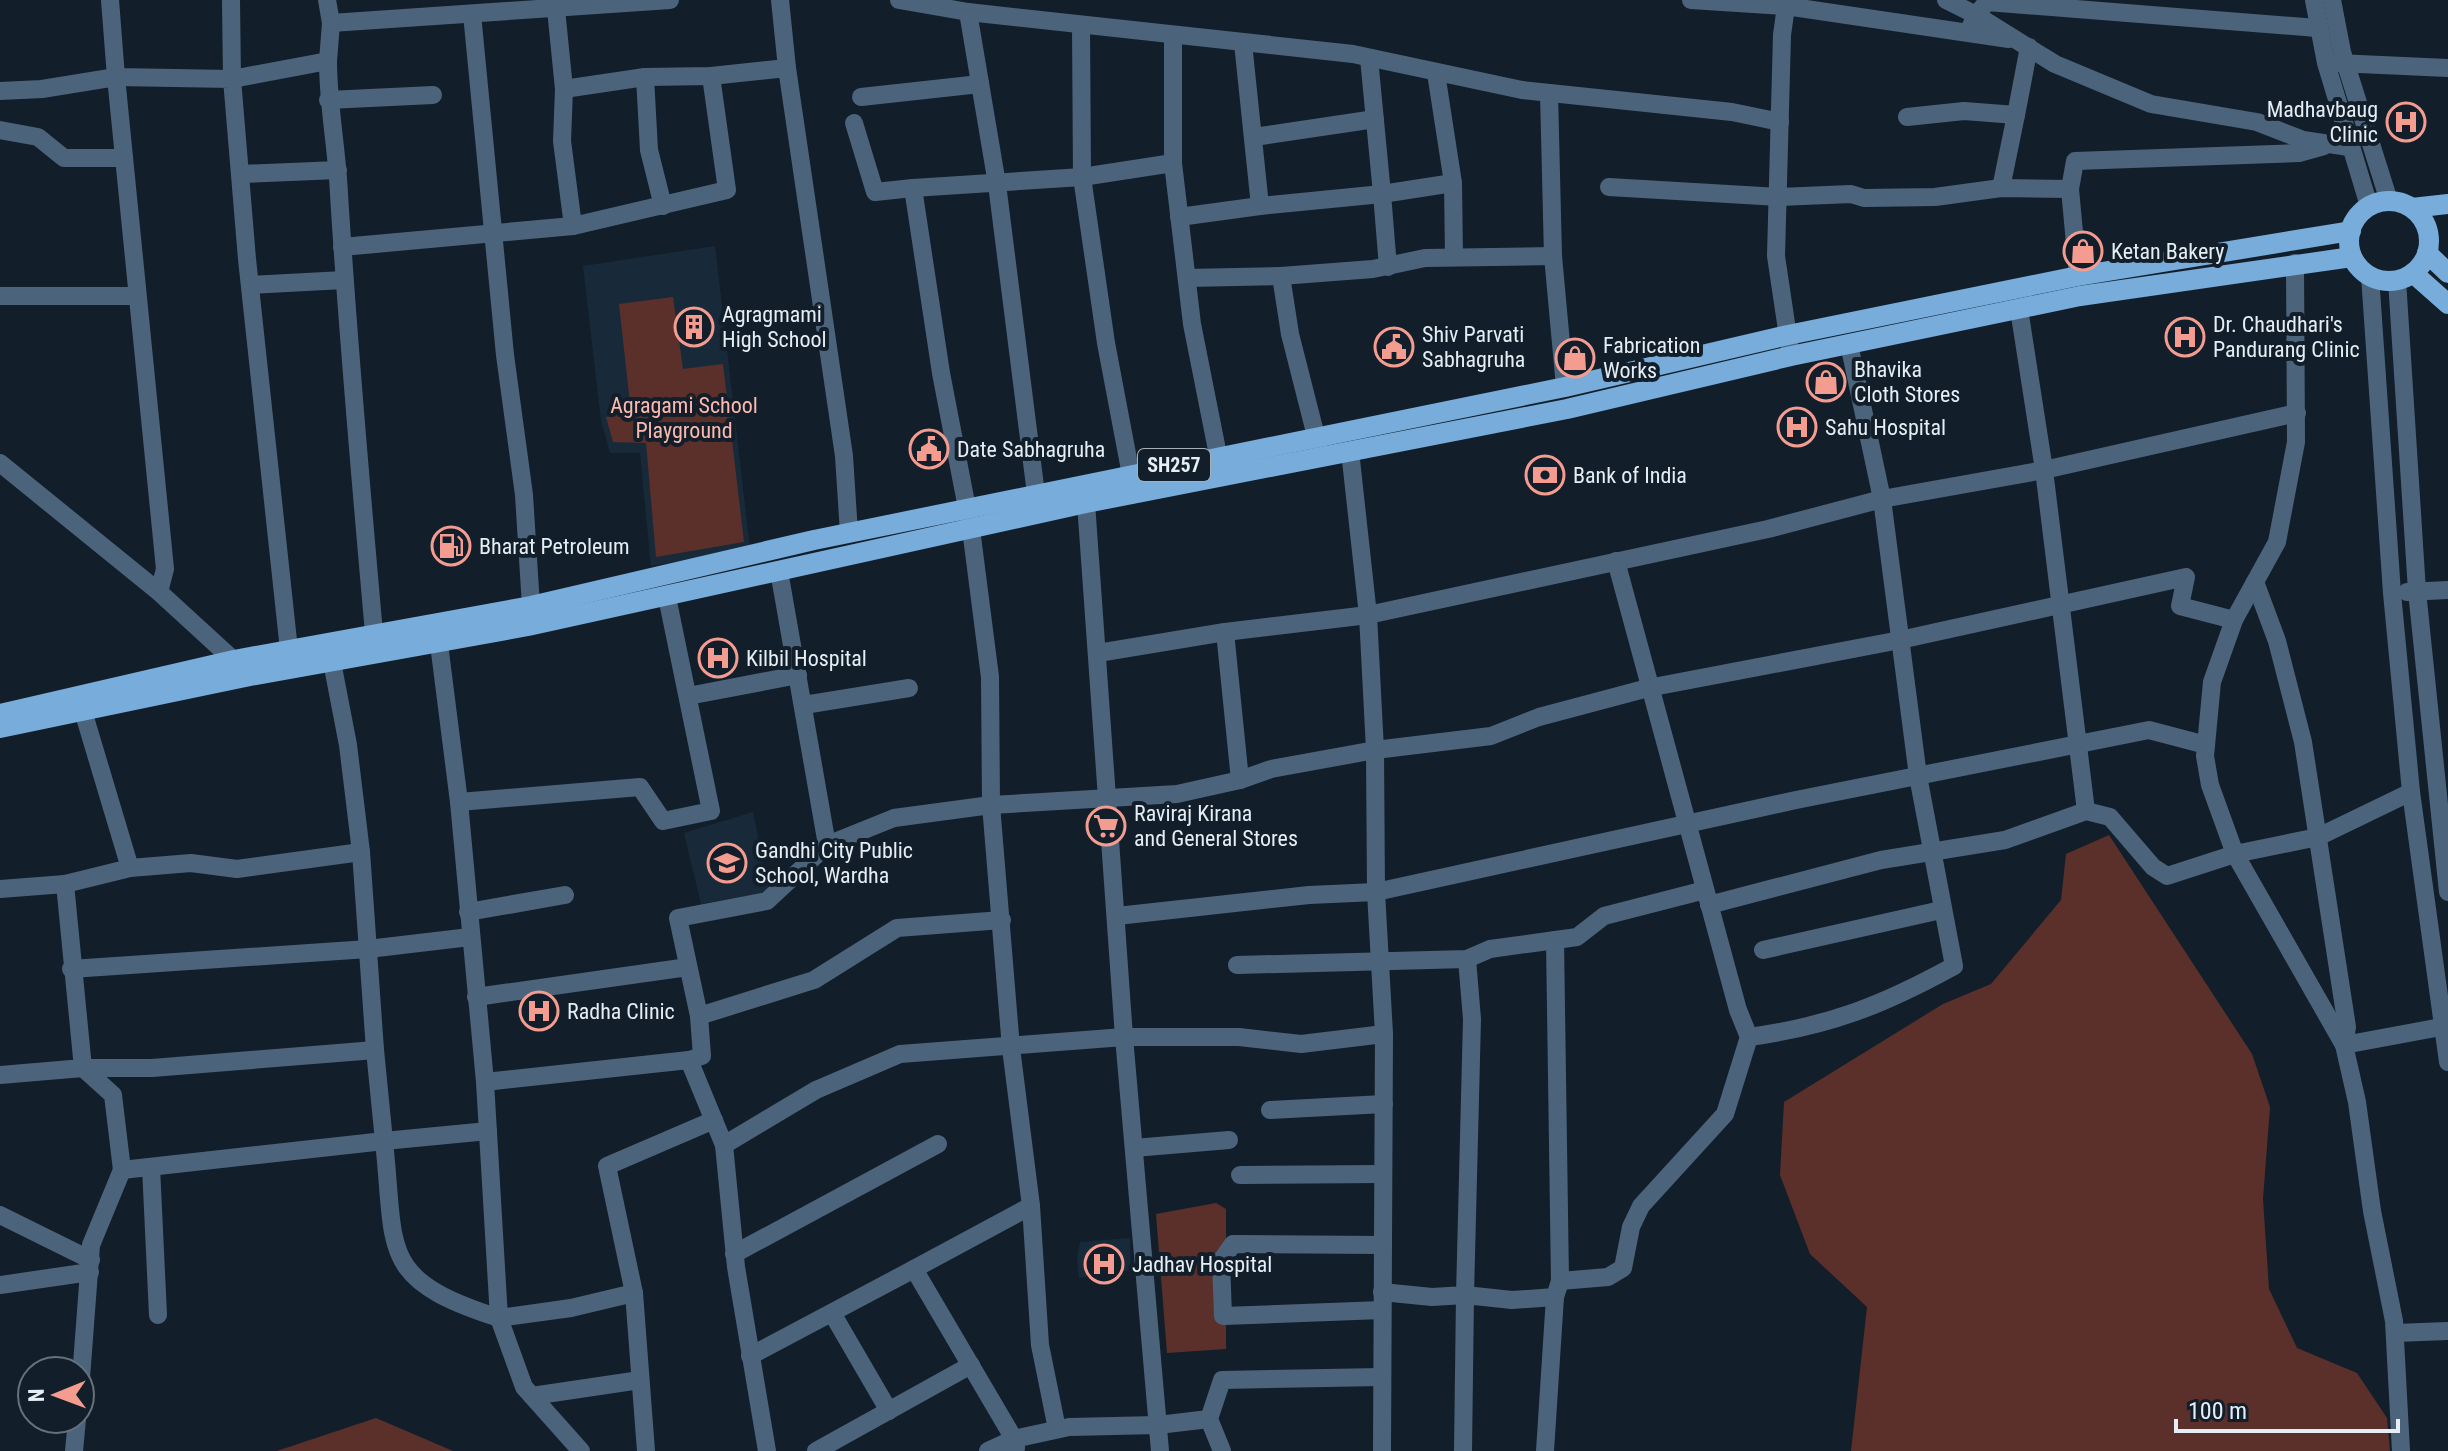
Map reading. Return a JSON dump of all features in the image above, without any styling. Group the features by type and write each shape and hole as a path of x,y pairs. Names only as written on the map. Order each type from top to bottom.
{"main road":[{"path":"2448,204 2412,208 2389,201 2369,206 2359,215 2351,231 2352,257 2370,276 2405,276 2448,304"},
{"path":"2405,276 2427,253 2427,229 2412,208"},
{"path":"2427,229 2448,227"},
{"name":"SH257","path":"0,714 234,660 531,606 966,508 1565,387 1788,335 2078,276 2351,231"},
{"path":"2427,253 2448,273"},
{"name":"SH257","path":"0,728 250,676 439,644 667,597 1086,503 1567,409 1791,356 2019,309 2295,263 2352,257"}],"street":[{"path":"110,0 165,569 159,592"},
{"path":"231,0 232,79 250,285 289,650"},
{"path":"327,0 331,23 328,100 338,170 344,280 374,633"},
{"path":"331,23 670,0"},
{"path":"780,0 787,68 840,426 849,533"},
{"path":"899,0 968,12 1369,58 1549,93 1732,112 1780,122"},
{"path":"1691,0 1787,3 2024,44"},
{"path":"1946,0 1983,6 2166,7 2317,28"},
{"path":"2314,0 2340,145 2369,206"},
{"path":"2332,0 2346,64 2389,201"},
{"path":"1787,3 1776,256 1791,356"},
{"path":"1968,33 1983,6"},
{"path":"1983,6 2024,44 2055,64 2151,104 2257,122 2303,140 2340,145"},
{"path":"556,9 564,89 562,141 573,226"},
{"path":"968,12 997,184 1036,494"},
{"path":"472,14 492,235 524,495 531,606"},
{"path":"1081,25 1082,177 1106,343 1131,475"},
{"path":"1173,35 1173,163 1192,324 1218,455"},
{"path":"1243,43 1260,206"},
{"path":"2001,188 2016,115 2024,44"},
{"path":"1369,58 1387,267"},
{"path":"0,91 42,89 116,77 232,79 328,61"},
{"path":"2326,63 2448,68"},
{"path":"564,89 645,77 711,76 787,68"},
{"path":"1436,73 1453,183 1454,257"},
{"path":"342,247 573,226 727,190 711,76"},
{"path":"645,77 649,150 663,206"},
{"path":"861,97 980,84"},
{"path":"964,98 980,84"},
{"path":"1549,93 1553,256 1565,387"},
{"path":"328,100 433,95"},
{"path":"1907,117 1964,111 2016,115"},
{"path":"1254,137 1375,119"},
{"path":"854,123 875,192 1082,177 1173,163"},
{"path":"0,130 38,137 64,158 124,158"},
{"path":"2078,276 2070,189 2075,161 2299,153 2340,145"},
{"path":"241,174 338,170"},
{"path":"1179,217 1453,183"},
{"path":"1609,187 1779,197 1935,197 2001,188 2070,189"},
{"path":"913,188 938,360 971,529 990,677 991,805 1011,1048 1031,1206 1040,1345 1057,1429"},
{"path":"1187,278 1281,276 1387,267 1425,258 1553,256"},
{"path":"2295,263 2296,442 2277,542 2234,620 2212,682 2206,745 2210,785 2235,854 2344,1045 2357,1102 2372,1211 2395,1333 2401,1451"},
{"path":"1281,276 1290,334 1322,458"},
{"path":"2370,276 2392,593 2411,792 2448,1062"},
{"path":"2405,276 2417,591 2448,892"},
{"path":"250,285 344,280"},
{"path":"0,296 137,296"},
{"path":"2019,309 2044,470 2086,811"},
{"path":"1749,1037 1809,1029 1892,1000 1954,966 1929,852 1882,499 1849,344"},
{"path":"1098,653 1225,632 1368,615 1768,529 1882,499 2044,470 2297,413"},
{"path":"1350,451 1368,615 1375,750 1376,892 1384,1034 1382,1451"},
{"path":"0,463 159,592 250,676"},
{"path":"1086,503 1124,1037 1160,1451"},
{"path":"1382,1245 1233,1244 1221,1261 1223,1316 1465,1295 1512,1300 1608,1277 1623,1268 1631,1227 1641,1206 1725,1114 1749,1037 1648,688 1616,561"},
{"path":"779,571 827,845"},
{"path":"485,1082 689,1060 702,1056 699,1016 678,918 767,901 827,845 894,818 991,805 1177,794 1240,780 1271,769 1375,750 1491,736 1539,717 1648,688 1900,640 2186,577 2180,606 2234,620"},
{"path":"2255,582 2277,641 2303,742 2347,1027 2344,1045"},
{"path":"2392,593 2448,590"},
{"path":"459,802 640,787 663,821 711,811 667,597"},
{"path":"1225,632 1240,780"},
{"path":"439,644 459,802 485,1082 494,1285 499,1318 518,1376 581,1451"},
{"path":"332,662 348,745 361,852 375,1050 401,1263 409,1274 443,1298 499,1318 571,1308 634,1293"},
{"path":"688,696 798,675"},
{"path":"804,705 909,688"},
{"path":"83,711 130,868"},
{"path":"1117,916 1309,895 1376,892 2076,741 2149,730 2206,745"},
{"path":"1237,965 1467,959 1490,949 1577,937 1604,916 1707,898 1881,860 2005,840 2086,811 2110,817 2153,867 2167,876 2235,854 2318,837 2411,792"},
{"path":"0,889 65,884 130,868 191,863 237,869 361,852"},
{"path":"2419,855 2446,854"},
{"path":"65,884 83,1068 113,1095 122,1170 91,1245 83,1355"},
{"path":"468,912 565,895"},
{"path":"1763,950 1941,910"},
{"path":"699,1016 814,980 897,928 1002,920"},
{"path":"71,969 368,949 470,937"},
{"path":"1545,1451 1557,1289 1555,940"},
{"path":"1463,1451 1472,1019 1467,959"},
{"path":"476,997 688,967"},
{"path":"2344,1045 2441,1027"},
{"path":"724,1145 816,1090 900,1054 1011,1048 1124,1037 1239,1037 1301,1044 1384,1034"},
{"path":"0,1075 83,1068 152,1068 375,1050"},
{"path":"689,1060 724,1145 734,1254 767,1451"},
{"path":"1270,1110 1384,1104"},
{"path":"646,1451 634,1293 607,1166 714,1120"},
{"path":"122,1170 488,1131"},
{"path":"1134,1148 1229,1140"},
{"path":"734,1254 938,1144"},
{"path":"151,1167 158,1315"},
{"path":"1240,1175 1383,1174"},
{"path":"750,1356 1031,1206"},
{"path":"0,1215 90,1266"},
{"path":"0,1285 90,1266"},
{"path":"914,1269 1016,1445"},
{"path":"832,1313 889,1411"},
{"path":"2395,1333 2448,1331"},
{"path":"816,1451 971,1365"},
{"path":"1222,1451 1209,1419 1222,1380 1381,1377"},
{"path":"532,1396 640,1380"},
{"path":"988,1451 1016,1445 1057,1429 1158,1425 1209,1419"}],"shaded area":[{"path":"715,246 750,549 651,566 640,453 610,453 601,420 583,266"},
{"name":"Gandhi City Public School, Wardha","path":"753,812 769,892 701,904 684,833"},
{"name":"Jadhav Hospital","path":"1130,1238 1131,1270 1079,1278 1077,1257 1080,1242"}],"green space":[{"name":"Agragami School Playground","path":"673,297 683,369 723,364 744,542 656,557 646,443 613,442 606,417 631,412 619,304"},
{"path":"2109,835 2252,1054 2270,1107 2263,1199 2269,1289 2297,1348 2357,1373 2387,1418 2390,1451 1851,1451 1867,1307 1810,1254 1780,1175 1784,1102 1943,1004 1991,984 2061,900 2066,854"},
{"path":"1216,1203 1226,1209 1226,1349 1167,1353 1156,1214"},
{"path":"376,1418 453,1451 277,1451"}],"place":[{"name":"Madhavbaug Clinic","path":"2406,122"},
{"name":"Ketan Bakery","path":"2083,251"},
{"name":"Agragmami High School","path":"694,327"},
{"name":"Dr. Chaudhari's Pandurang Clinic","path":"2185,337"},
{"name":"Shiv Parvati Sabhagruha","path":"1394,347"},
{"name":"Fabrication Works","path":"1575,358"},
{"name":"Bhavika Cloth Stores","path":"1826,382"},
{"name":"Sahu Hospital","path":"1797,427"},
{"name":"Date Sabhagruha","path":"929,449"},
{"name":"Bank of India","path":"1545,475"},
{"name":"Bharat Petroleum","path":"451,546"},
{"name":"Kilbil Hospital","path":"718,658"},
{"name":"Raviraj Kirana and General Stores","path":"1106,826"},
{"name":"Gandhi City Public School, Wardha","path":"727,863"},
{"name":"Radha Clinic","path":"539,1011"},
{"name":"Jadhav Hospital","path":"1104,1264"}]}
